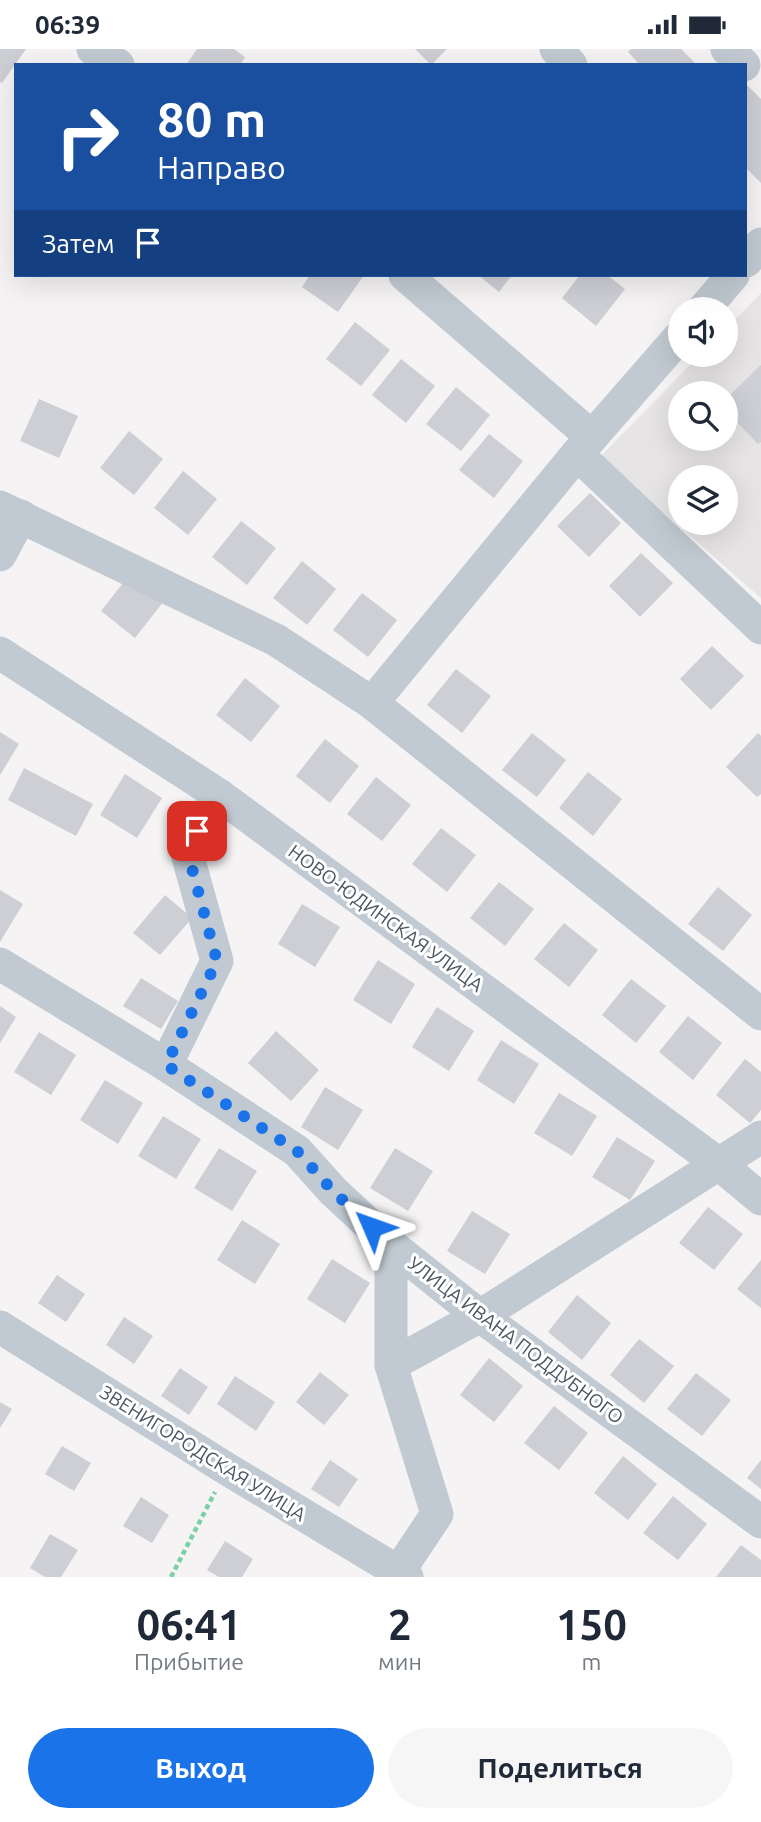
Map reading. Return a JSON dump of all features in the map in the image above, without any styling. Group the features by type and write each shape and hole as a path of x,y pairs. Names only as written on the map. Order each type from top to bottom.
{"street":[{"path":"93,49 115,63"},
{"path":"556,49 569,63"},
{"path":"727,49 743,63"},
{"path":"747,67 761,80"},
{"path":"407,277 584,445 761,628"},
{"path":"714,297 731,277"},
{"path":"372,703 584,445 668,350"},
{"path":"0,555 10,512 276,640 372,703 761,1014"},
{"name":"НОВО-ЮДИНСКАЯ УЛИЦА","path":"0,653 219,795 719,1164 761,1199"},
{"path":"166,1065 217,961 187,850 219,795"},
{"name":"УЛИЦА ИВАНА ПОДДУБНОГО","path":"0,964 166,1065 297,1151 333,1191 391,1245 480,1316 761,1522"},
{"path":"391,1365 480,1316 761,1137"},
{"path":"391,1245 391,1365 437,1514 403,1574"},
{"name":"ЗВЕНИГОРОДСКАЯ УЛИЦА","path":"0,1327 227,1469 403,1574"}],"path":[{"path":"171,1577 227,1469"}],"shaded area":[{"path":"761,293 761,598 689,535 738,535 738,465 668,465 668,517 600,457 668,388 668,451 738,451 738,381 675,381 688,367 738,367 738,317"}],"building":[{"path":"0,49 26,49 2,83"},
{"path":"197,49 234,49 245,57 241,63 187,63"},
{"path":"415,49 447,49 433,63 429,63"},
{"path":"631,49 681,49 695,63 638,63 628,52"},
{"path":"747,85 761,99 761,183 747,169"},
{"path":"309,277 363,277 338,312 302,287"},
{"path":"480,277 510,277 499,292"},
{"path":"578,277 610,277 625,289 596,326 562,298"},
{"path":"355,322 390,350 361,386 326,359"},
{"path":"401,359 435,386 406,423 372,395"},
{"path":"761,365 761,442 758,444 738,423 738,387"},
{"path":"456,387 490,415 461,451 426,424"},
{"path":"39,399 78,416 59,458 20,441"},
{"path":"129,431 163,459 134,495 100,468"},
{"path":"489,434 523,461 494,498 459,470"},
{"path":"183,471 217,499 188,535 154,508"},
{"path":"590,493 621,523 589,557 557,526"},
{"path":"241,521 276,548 247,585 212,557"},
{"path":"641,553 673,583 640,617 609,586"},
{"path":"302,561 336,589 307,625 273,598"},
{"path":"130,574 164,601 135,638 101,611"},
{"path":"362,593 397,620 368,657 333,630"},
{"path":"712,646 744,676 711,710 680,679"},
{"path":"456,669 491,696 462,733 427,705"},
{"path":"245,678 280,706 251,742 216,715"},
{"path":"0,732 19,744 0,775"},
{"path":"532,733 566,760 537,797 502,770"},
{"path":"758,733 761,736 761,794 757,797 726,767"},
{"path":"325,739 359,766 330,803 296,776"},
{"path":"24,768 93,804 76,836 8,800"},
{"path":"588,772 622,799 593,836 559,808"},
{"path":"125,774 162,798 137,838 100,815"},
{"path":"376,777 411,805 382,841 347,814"},
{"path":"441,828 476,855 447,892 412,864"},
{"path":"499,882 534,909 505,946 470,918"},
{"path":"718,887 752,915 723,951 688,924"},
{"path":"0,890 23,904 0,942"},
{"path":"165,895 192,918 160,955 133,933"},
{"path":"302,904 340,927 315,967 278,944"},
{"path":"564,923 598,950 569,987 534,959"},
{"path":"378,960 415,984 391,1024 353,1000"},
{"path":"141,978 178,1001 161,1029 123,1006"},
{"path":"631,979 666,1006 636,1043 602,1015"},
{"path":"0,1006 16,1017 0,1043"},
{"path":"437,1007 474,1031 449,1071 412,1047"},
{"path":"688,1016 722,1043 693,1080 659,1052"},
{"path":"276,1031 319,1070 291,1101 248,1063"},
{"path":"39,1032 76,1055 51,1095 14,1072"},
{"path":"501,1040 539,1064 514,1104 477,1080"},
{"path":"745,1059 761,1072 761,1110 750,1123 716,1095"},
{"path":"105,1080 143,1103 118,1144 80,1120"},
{"path":"325,1087 363,1110 338,1150 301,1127"},
{"path":"559,1093 597,1116 572,1156 534,1133"},
{"path":"163,1116 201,1139 176,1179 138,1156"},
{"path":"617,1137 655,1161 630,1200 592,1177"},
{"path":"219,1148 257,1171 232,1211 194,1188"},
{"path":"395,1148 433,1171 408,1211 370,1188"},
{"path":"708,1207 743,1234 714,1270 679,1243"},
{"path":"472,1211 510,1234 485,1274 447,1251"},
{"path":"242,1220 280,1244 255,1284 217,1260"},
{"path":"332,1259 370,1283 345,1323 307,1299"},
{"path":"761,1260 761,1308 737,1289"},
{"path":"57,1275 85,1294 66,1322 38,1303"},
{"path":"577,1295 611,1323 582,1360 548,1332"},
{"path":"124,1317 153,1336 134,1364 106,1345"},
{"path":"639,1339 674,1366 644,1403 610,1375"},
{"path":"489,1358 523,1386 494,1422 460,1395"},
{"path":"180,1368 208,1387 189,1415 161,1396"},
{"path":"320,1372 349,1395 324,1425 296,1402"},
{"path":"696,1373 731,1400 702,1436 667,1409"},
{"path":"235,1376 275,1402 256,1431 217,1404"},
{"path":"0,1402 12,1409 0,1428"},
{"path":"554,1406 588,1433 559,1470 524,1443"},
{"path":"62,1446 91,1463 74,1491 45,1474"},
{"path":"623,1456 657,1484 628,1520 594,1493"},
{"path":"330,1460 358,1479 339,1507 311,1489"},
{"path":"761,1460 761,1489 747,1478"},
{"path":"673,1496 707,1524 678,1560 643,1533"},
{"path":"141,1497 169,1515 152,1543 123,1526"},
{"path":"50,1534 78,1550 61,1577 45,1577 30,1568"},
{"path":"225,1541 253,1559 242,1577 219,1577 207,1570"},
{"path":"741,1545 761,1560 761,1577 716,1577"}],"route":[{"path":"197,831 187,850 217,961 166,1065 297,1151 333,1191 372,1227"}]}
